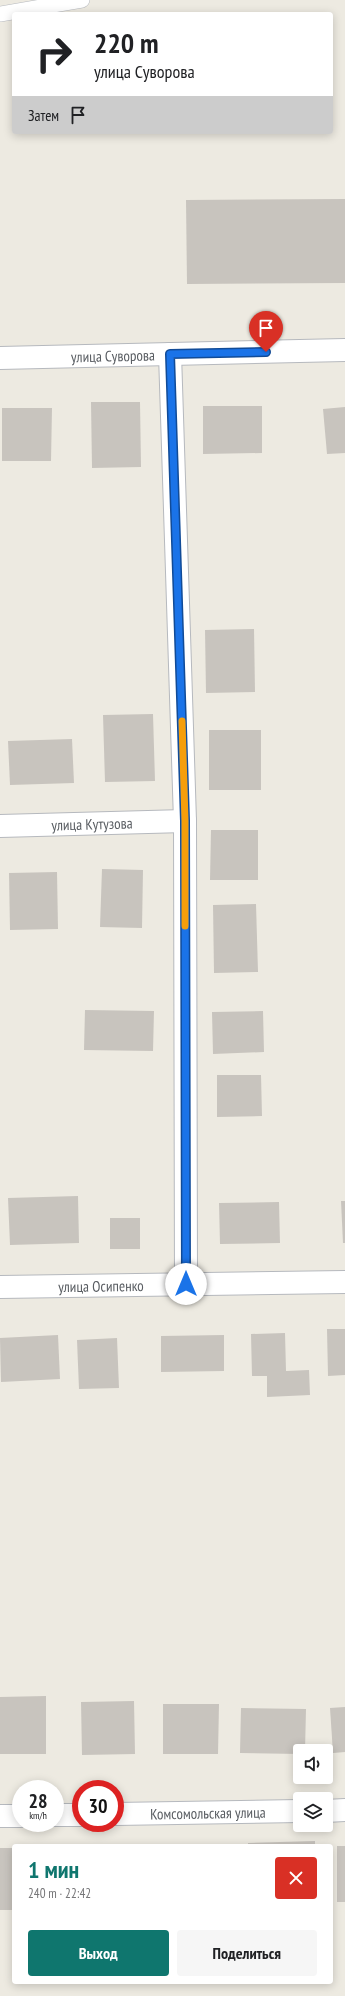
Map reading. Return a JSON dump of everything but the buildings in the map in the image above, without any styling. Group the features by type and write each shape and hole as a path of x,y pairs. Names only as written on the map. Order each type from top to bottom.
{"street":[{"name":"улица Суворова","path":"0,358 345,350"},
{"path":"170,354 185,821 186,1284"},
{"name":"улица Кутузова","path":"0,826 185,821"},
{"name":"улица Осипенко","path":"0,1287 345,1282"},
{"path":"333,1811 345,1810"},
{"name":"Комсомольская улица","path":"124,1814 293,1811"},
{"path":"0,1816 12,1816"}],"lane":[{"path":"0,14 82,0"}],"slow traffic":[{"path":"182,721 185,821 185,926"}],"route":[{"path":"186,1284 185,821 170,354 266,352"}]}
